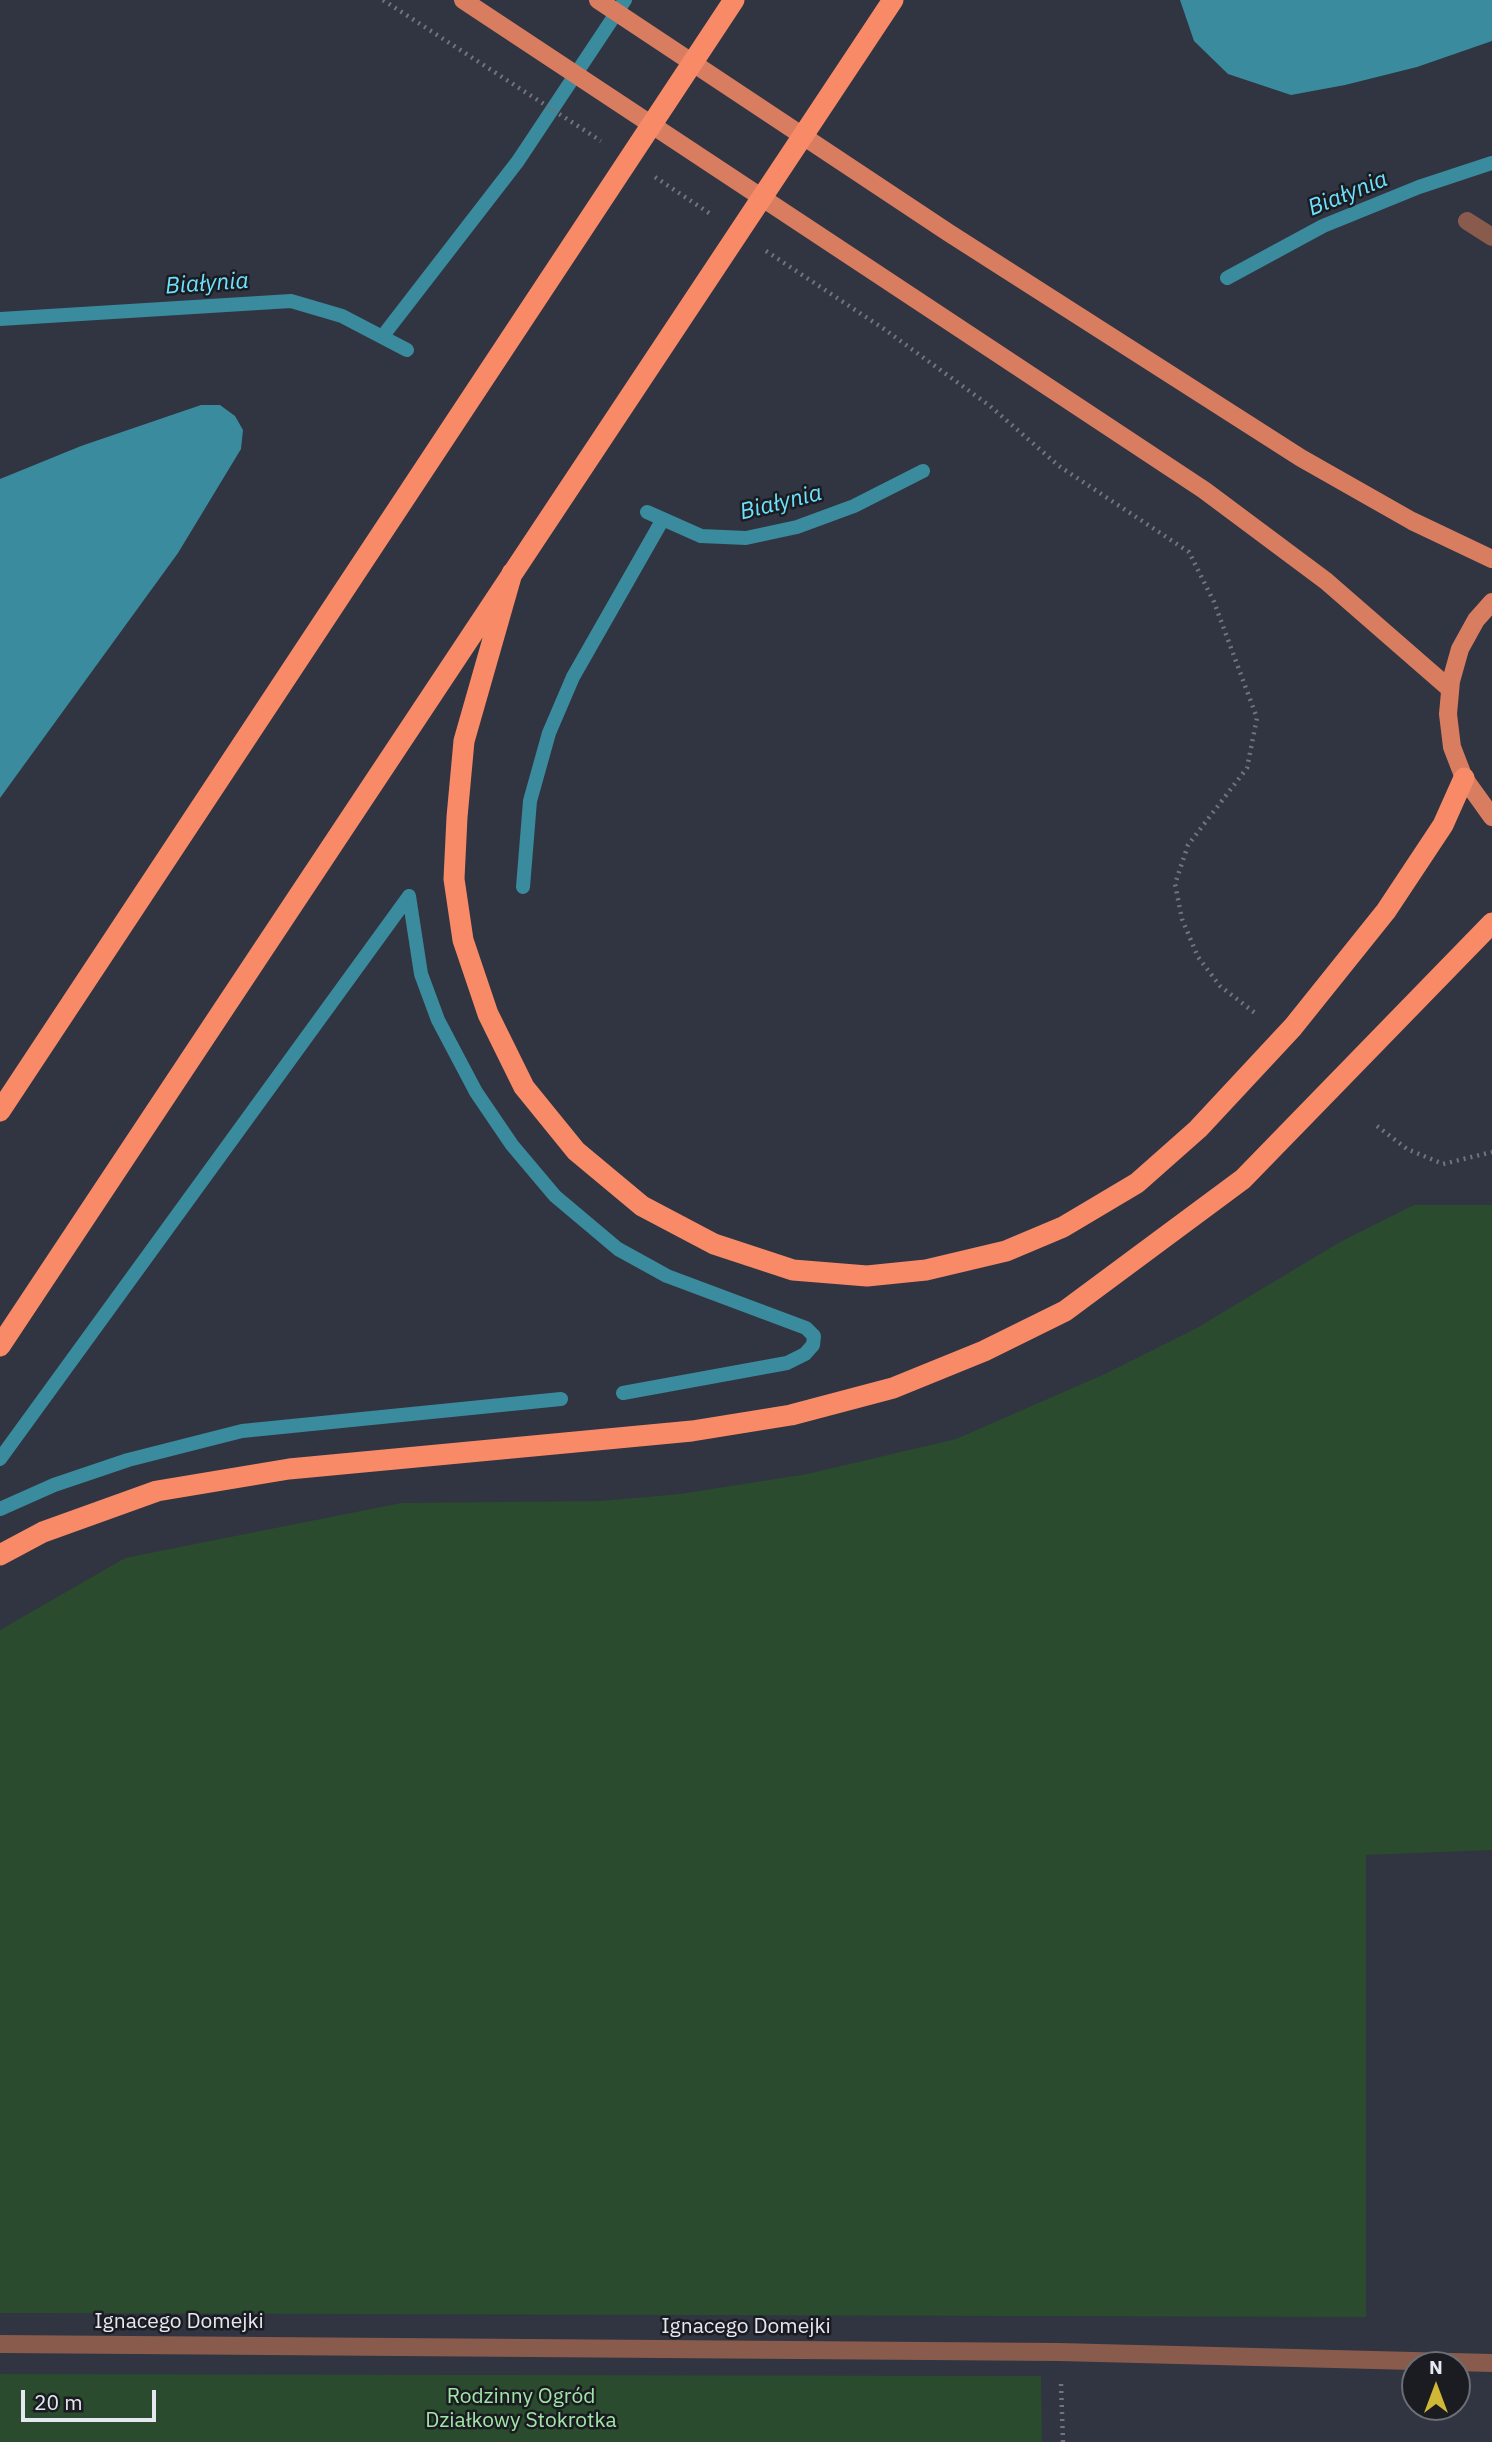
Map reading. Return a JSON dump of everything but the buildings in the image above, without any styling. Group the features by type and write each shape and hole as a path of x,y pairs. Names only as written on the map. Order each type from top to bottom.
{"highway":[{"path":"0,1111 734,0"},
{"path":"0,1346 893,0"},
{"path":"512,573 464,741 454,879 463,940 488,1014 524,1087 576,1151 642,1206 714,1244 793,1269 867,1276 926,1270 1006,1251 1063,1227 1137,1183 1198,1129 1293,1027 1386,911 1443,825 1464,778"},
{"path":"0,1555 43,1532 157,1492 289,1469 692,1431 766,1419 893,1388 984,1352 1066,1311 1243,1179 1492,923"}],"main road":[{"path":"463,0 1204,490 1326,580 1429,667 1450,689"},
{"path":"598,0 948,233 1301,458 1412,521 1492,559"},
{"path":"1492,602 1476,620 1460,649 1450,689 1448,714 1452,747 1464,778 1492,817"}],"street":[{"path":"1467,221 1492,237"},
{"name":"Ignacego Domejki","path":"0,2344 1059,2352 1492,2363"}],"path":[{"path":"383,0 610,147"},
{"path":"644,170 713,215"},
{"path":"759,246 884,329 990,405 1059,466 1189,552 1214,602 1257,718 1247,768 1188,845 1175,884 1182,919 1198,957 1220,986 1255,1013"},
{"path":"1377,1126 1408,1149 1443,1164 1492,1152"},
{"path":"1059,2352 1063,2442"}],"green space":[{"path":"1414,1205 1492,1205 1492,1850 1366,1855 1366,2317 0,2313 0,1630 125,1558 225,1538 401,1503 600,1501 680,1494 807,1474 956,1439 1107,1373 1195,1329 1340,1242"},
{"name":"Rodzinny Ogród Działkowy Stokrotka","path":"0,2374 1041,2376 1042,2442 0,2442"}],"water":[{"path":"1180,0 1492,0 1492,41 1417,67 1291,95 1228,74 1194,41"},
{"path":"201,405 220,405 235,416 243,430 241,449 178,553 0,798 0,479 81,446"}],"waterway":[{"path":"382,337 518,161 625,0"},
{"name":"Białynia","path":"1227,278 1323,226 1419,187 1492,163"},
{"name":"Białynia","path":"0,319 291,301 342,316 407,350"},
{"name":"Białynia","path":"647,512 701,536 746,538 797,527 854,506 923,471"},
{"path":"523,887 530,801 549,733 573,677 663,519"},
{"path":"409,896 421,974 438,1020 476,1092 512,1145 555,1196 618,1249 667,1276 806,1328 814,1336 813,1345 805,1354 787,1363 623,1393"},
{"path":"0,1459 409,896"},
{"path":"0,1509 54,1485 128,1460 242,1431 561,1399"}]}
